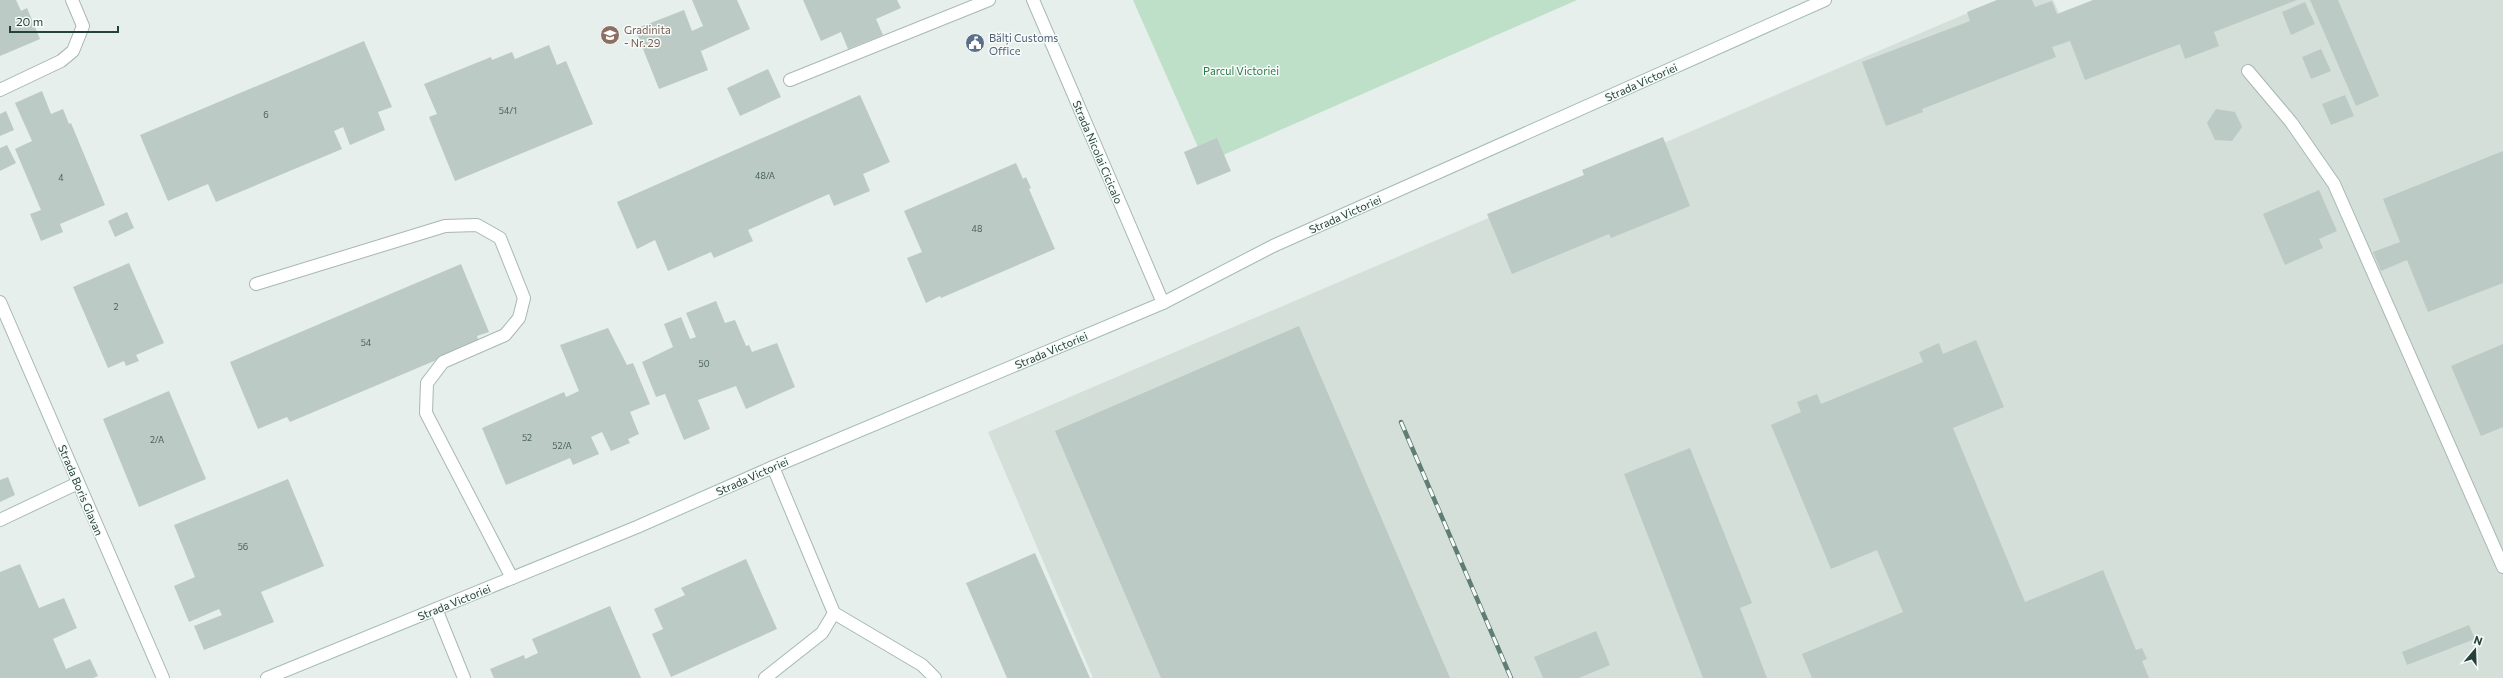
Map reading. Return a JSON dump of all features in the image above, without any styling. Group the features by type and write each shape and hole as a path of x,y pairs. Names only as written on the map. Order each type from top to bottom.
{"street":[{"path":"0,90 61,61 73,51 83,26 72,0"},
{"path":"790,80 989,0"},
{"name":"Strada Nicolai Cicicalo","path":"1033,0 1163,303"},
{"name":"Strada Victoriei","path":"267,678 637,527 773,467 1163,303 1273,246 1825,0"},
{"path":"2248,71 2291,122 2334,184 2503,567"},
{"path":"256,284 445,226 477,225 500,238 524,298 519,318 505,335 443,362 427,382 426,413 512,578"},
{"name":"Strada Boris Glavan","path":"0,302 163,678"},
{"path":"773,467 834,613 922,665 935,678"},
{"path":"0,520 78,483"},
{"path":"436,609 464,678"},
{"path":"765,678 822,633 834,613"}],"shaded area":[{"path":"1998,0 2053,0 2060,15 2100,0 2503,0 2503,678 1093,678 988,432"}],"green space":[{"name":"Parcul Victoriei","path":"1133,0 1577,0 1205,163"}],"building":[{"path":"0,0 16,0 21,11 27,8 40,39 0,56"},
{"path":"692,0 737,0 750,29 701,51 697,41 708,70 659,89 635,29 684,10 692,31 703,26"},
{"path":"803,0 897,0 901,8 876,19 883,35 848,49 841,32 821,41"},
{"path":"1997,0 2032,0 2035,7 2052,1 2057,14 2093,0 2297,0 2214,32 2219,46 2185,59 2180,44 2085,80 2070,41 2052,47 2056,57 1922,109 1923,112 1886,126 1862,62 1970,21 1967,12"},
{"path":"2310,0 2338,0 2379,96 2356,106"},
{"path":"2305,2 2315,24 2291,35 2282,12"},
{"path":"364,41 392,107 378,112 385,130 350,145 343,127 334,131 342,149 216,202 208,184 168,201 140,135"},
{"path":"549,45 557,65 566,61 593,124 455,181 429,117 437,114 424,84 491,57 492,60 512,52 515,59"},
{"path":"2321,49 2331,71 2311,79 2302,57"},
{"path":"768,69 781,97 740,116 727,88"},
{"path":"42,91 51,114 63,109 69,124 71,123 105,205 60,224 63,232 41,241 30,214 41,210 15,149 32,141 15,103"},
{"path":"860,95 890,162 863,174 870,191 834,206 829,194 748,230 753,241 714,258 711,252 668,271 655,240 637,249 617,202"},
{"path":"2345,95 2354,116 2331,125 2322,104"},
{"path":"2216,109 2235,112 2242,127 2232,141 2215,140 2207,123"},
{"path":"6,111 14,130 0,136 0,114"},
{"path":"1663,137 1690,206 1611,238 1609,234 1512,274 1487,214 1584,175 1582,170"},
{"path":"1217,138 1231,171 1197,185 1184,152"},
{"path":"7,145 16,163 0,171 0,148"},
{"path":"2503,151 2503,283 2428,312 2407,260 2381,271 2373,252 2400,242 2383,199"},
{"path":"1016,163 1023,179 1026,177 1031,188 1029,189 1055,249 926,303 907,258 922,252 904,211"},
{"path":"2319,190 2337,231 2319,239 2323,248 2285,265 2263,214"},
{"path":"127,212 134,228 115,237 108,221"},
{"path":"129,263 164,343 136,355 139,361 126,366 124,361 108,368 73,287"},
{"path":"461,264 489,332 477,336 479,342 290,422 287,417 258,429 230,362"},
{"path":"716,301 725,323 735,320 746,346 749,345 752,352 777,343 795,387 746,409 736,386 698,400 710,429 684,440 665,394 656,397 642,362 673,347 664,324 681,317 690,339 696,337 686,313"},
{"path":"1299,326 1450,678 1161,678 1055,431"},
{"path":"608,328 627,365 633,363 650,404 630,412 639,434 628,439 630,443 611,451 602,432 591,437 599,454 573,465 570,458 506,485 482,428 564,392 566,397 579,391 560,345"},
{"path":"1976,340 2004,407 1953,428 2025,602 2103,570 2136,650 2142,648 2147,659 2142,661 2149,678 1812,678 1802,654 1903,612 1877,550 1831,569 1771,425 1801,412 1797,402 1817,394 1821,404 1923,362 1919,352 1939,343 1943,354"},
{"path":"2503,344 2503,427 2481,436 2451,366"},
{"path":"169,391 206,479 139,507 103,419"},
{"path":"1690,448 1752,603 1740,608 1767,678 1703,678 1624,474"},
{"path":"8,477 15,495 0,502 0,480"},
{"path":"288,479 324,566 261,592 274,622 204,650 194,626 222,615 219,609 189,622 174,586 195,577 174,525"},
{"path":"1035,553 1090,678 1007,678 966,583"},
{"path":"746,559 777,629 671,677 652,634 663,629 654,609 685,595 681,588"},
{"path":"20,564 39,608 64,598 77,628 53,639 66,669 90,659 98,676 93,678 0,678 0,572"},
{"path":"610,606 641,678 494,678 490,669 524,655 525,659 538,653 532,639"},
{"path":"2469,625 2475,639 2407,665 2402,652"},
{"path":"1596,631 1610,665 1579,678 1543,678 1534,657"}],"railway":[{"path":"1401,422 1511,678"}],"place":[{"name":"Gradinita - Nr. 29","path":"610,35"},
{"name":"Bălți Customs Office","path":"975,43"}]}
